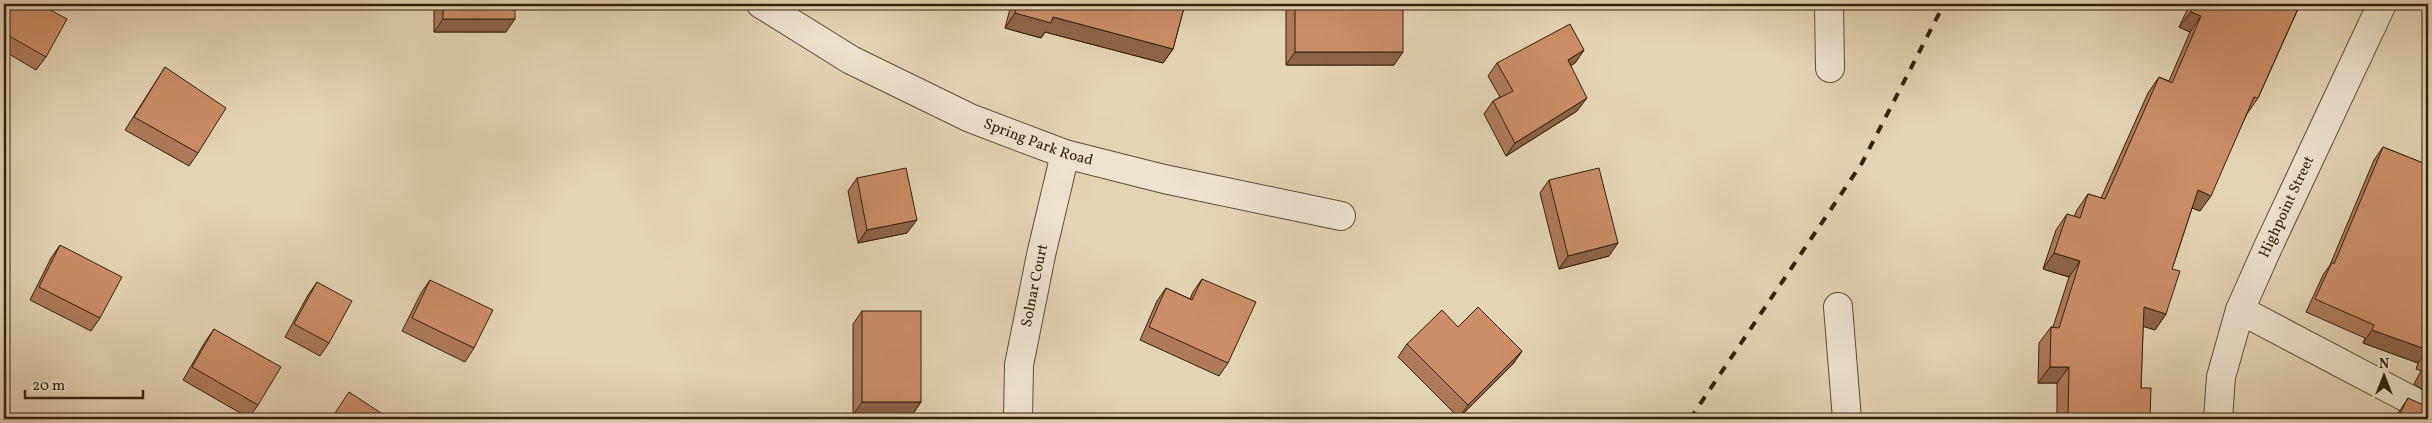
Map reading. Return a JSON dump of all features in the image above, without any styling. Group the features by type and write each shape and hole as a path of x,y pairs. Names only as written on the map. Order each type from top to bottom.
{"street":[{"name":"Spring Park Road","path":"761,4 851,60 970,118 1065,154 1164,180 1341,216"},
{"path":"1829,4 1830,68"},
{"name":"Highpoint Street","path":"2218,419 2221,377 2240,310 2382,4"},
{"name":"Solnar Court","path":"1018,419 1019,365 1041,255 1065,154"},
{"path":"1838,307 1846,419"},
{"path":"2240,310 2428,409"}],"building":[{"path":"4,4 39,4 67,19 46,57 4,33"},
{"path":"443,4 515,4 515,19 443,19"},
{"path":"1018,4 1185,4 1173,49 1053,17 1051,23 1015,13"},
{"path":"1295,4 1403,4 1403,52 1295,52"},
{"path":"2194,4 2300,4 2258,98 2254,97 2211,196 2198,190 2172,269 2180,271 2166,314 2144,307 2141,388 2151,388 2150,419 2068,417 2069,367 2050,367 2051,327 2059,328 2080,261 2054,253 2067,214 2080,218 2088,194 2105,199 2159,77 2172,83 2201,16 2191,12"},
{"path":"1570,24 1584,50 1568,60 1587,98 1515,143 1493,101 1513,91 1497,63"},
{"path":"165,67 226,108 198,153 134,117"},
{"path":"2383,147 2428,165 2428,350 2372,330 2374,325 2315,299 2332,262 2334,264"},
{"path":"906,168 917,220 867,230 857,178"},
{"path":"1599,168 1618,243 1568,256 1549,180"},
{"path":"60,245 122,277 100,318 39,287"},
{"path":"1202,279 1256,302 1228,363 1149,327 1166,288 1192,300"},
{"path":"430,280 493,310 474,348 412,318"},
{"path":"317,282 352,301 329,343 294,324"},
{"path":"1478,307 1522,351 1468,405 1407,344 1442,310 1458,327"},
{"path":"862,311 921,311 921,402 862,402"},
{"path":"214,329 281,367 258,405 192,367"},
{"path":"2428,361 2428,374 2423,371"},
{"path":"349,392 390,419 331,419"},
{"path":"2408,398 2428,407 2428,419 2397,419"}],"railway":[{"path":"1690,419 1862,163 1944,4"}]}
